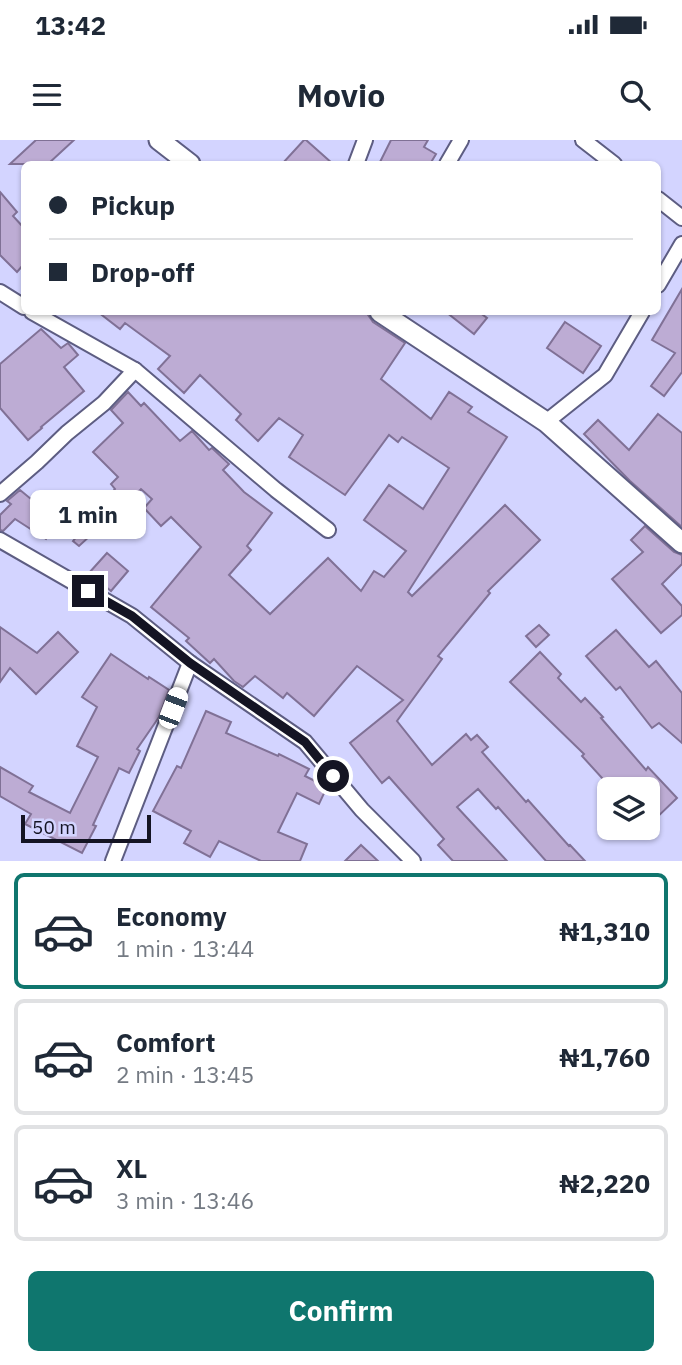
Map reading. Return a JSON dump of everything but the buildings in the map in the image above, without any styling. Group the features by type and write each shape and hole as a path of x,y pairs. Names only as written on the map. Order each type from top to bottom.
{"street":[{"path":"159,140 186,161"},
{"path":"357,161 365,140"},
{"path":"449,161 461,140"},
{"path":"583,140 610,161"},
{"path":"661,201 682,218"},
{"path":"661,280 682,244"},
{"path":"0,292 21,305"},
{"path":"37,315 135,370 276,490 328,530"},
{"path":"53,324 61,315"},
{"path":"385,315 546,422 682,543"},
{"path":"546,422 604,375 640,315"},
{"path":"0,494 104,403 135,370"},
{"path":"0,540 132,616 190,663 305,742 362,810 412,861"},
{"path":"113,861 190,663"}],"route":[{"path":"88,591 132,616 190,663 305,742 333,776"}]}
